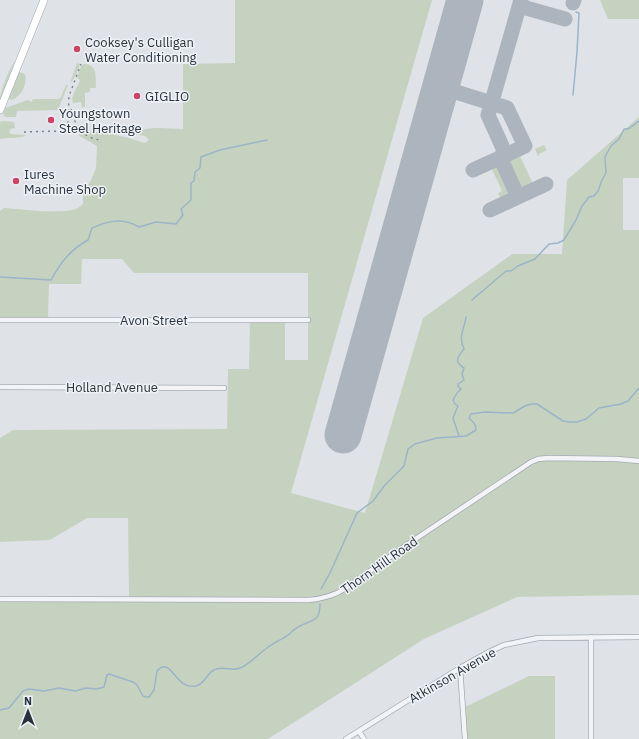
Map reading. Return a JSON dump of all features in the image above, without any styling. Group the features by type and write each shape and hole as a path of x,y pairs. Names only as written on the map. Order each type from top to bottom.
{"main road":[{"path":"0,110 44,0"}],"street":[{"name":"Avon Street","path":"0,320 308,320"},
{"name":"Holland Avenue","path":"0,387 224,388"},
{"name":"Thorn Hill Road","path":"0,600 320,599 337,594 408,544 531,462 538,459 548,458 617,459 639,461"},
{"path":"591,637 591,739"},
{"name":"Atkinson Avenue","path":"346,739 460,668 489,652 515,642 538,638 639,637"},
{"path":"460,668 465,739"},
{"path":"359,731 364,739"}],"green space":[{"path":"235,0 432,0 291,493 365,513 423,318 512,254 562,254 567,180 639,117 639,178 623,178 623,230 639,230 639,595 517,597 424,639 268,739 0,739 0,600 129,600 128,518 87,518 50,540 0,542 0,438 13,430 227,429 228,369 249,369 250,320 285,320 285,360 308,360 308,273 134,273 122,259 82,259 81,284 49,284 48,320 0,320 0,211 4,208 63,211 78,208 83,204 83,192 91,180 96,168 97,146 78,135 84,133 101,132 145,143 149,140 145,136 133,134 144,129 151,128 183,129 183,64 235,63"},
{"path":"600,0 639,0 639,19 608,19"},
{"path":"15,61 0,100 5,80"},
{"path":"77,63 80,64 75,77 70,83"},
{"path":"84,64 89,65 94,69 96,76 96,88 90,88 90,92 85,93 85,107 82,107 81,102 73,103 72,100 73,94 80,80 77,78 81,66"},
{"path":"19,72 25,74 23,90 19,96 12,100 9,99"},
{"path":"66,85 68,85 58,110 17,111 16,117 6,117 3,115 5,108 28,100 31,102 33,99 59,99"},
{"path":"0,122 14,122 15,128 11,129 9,132 11,134 25,136 0,139"},
{"path":"544,145 547,150 538,156 535,149"},
{"path":"518,155 520,156 533,184 533,187 524,192 521,191 507,160"},
{"path":"498,166 511,194 501,199 498,193 502,191 492,169"},
{"path":"529,676 555,676 555,739 465,739 463,708"}],"waterway":[{"path":"573,95 579,13 576,12"},
{"path":"472,300 506,271 511,271 518,266 535,259 549,244 558,243 564,240 576,220 582,206 589,197 594,196 598,191 606,173 605,157 611,146 619,139 624,129 628,129 639,121"},
{"path":"0,277 51,280 66,257 88,240 92,228 104,223 121,221 139,227 156,222 176,224 183,215 181,209 191,200 191,183 194,181 195,172 200,168 201,157 220,150 267,140"},
{"path":"459,436 453,418 458,406 453,400 461,389 458,384 464,380 462,374 464,368 461,366 458,359 464,349 461,337 466,317"},
{"path":"321,589 330,573 357,513 373,501 385,485 404,466 408,449 415,444 437,438 466,436 476,430 475,425 469,418 471,414 485,412 513,413 531,404 537,404 563,421 577,422 586,419 599,408 621,404 628,401 639,388"},
{"path":"0,710 9,708 23,691 29,689 44,691 59,688 75,691 86,688 97,689 104,687 107,675 109,674 133,682 137,685 143,696 149,697 154,690 157,671 162,667 166,667 170,670 183,683 189,686 196,686 199,685 211,672 217,669 237,669 244,666 269,646 317,617 320,610 320,604"}],"taxiway":[{"path":"473,170 506,155 488,115 521,0"},
{"path":"519,6 565,19"},
{"path":"440,87 507,108 525,146 506,155"},
{"path":"490,210 518,197 500,157"},
{"path":"518,197 546,184"}],"runway":[{"path":"343,435 465,0"}],"railway":[{"path":"24,132 61,131 67,127 69,96 81,64"},
{"path":"71,109 77,126 90,137 101,140"}],"place":[{"name":"Cooksey's Culligan Water Conditioning","path":"77,49"},
{"name":"GIGLIO","path":"137,96"},
{"name":"Youngstown Steel Heritage","path":"51,120"},
{"name":"Iures Machine Shop","path":"16,181"}]}
